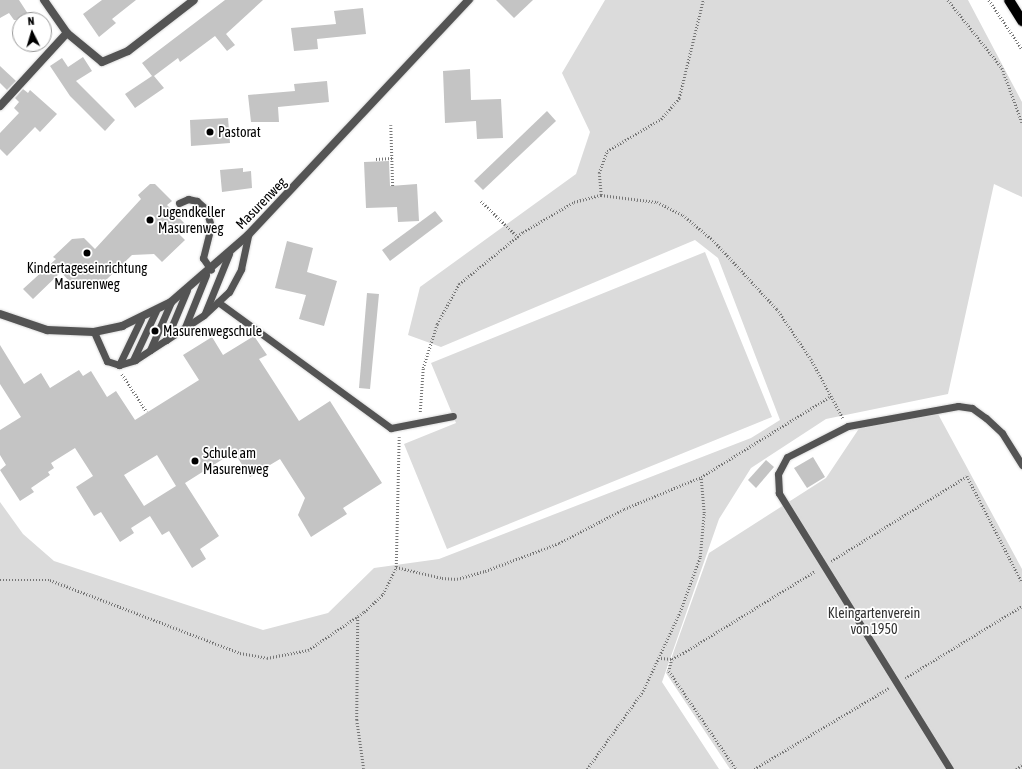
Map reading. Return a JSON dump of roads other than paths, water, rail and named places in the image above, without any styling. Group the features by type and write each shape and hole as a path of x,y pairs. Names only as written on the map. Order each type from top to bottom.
{"main road":[{"path":"1009,0 1022,21"}],"street":[{"path":"44,0 67,34 92,57 102,62 110,61 194,0"},
{"name":"Masurenweg","path":"0,314 47,330 94,332 141,319 171,302 209,272 248,235 469,0"},
{"path":"0,106 67,34"}],"lane":[{"path":"179,203 188,199 197,200 208,213 211,226 203,258 209,272 185,327"},
{"path":"120,368 204,315 218,302 235,281 248,235"},
{"path":"204,315 229,254"},
{"path":"166,340 187,290"},
{"path":"150,350 171,302"},
{"path":"218,302 391,428 453,416"},
{"path":"132,360 156,311"},
{"path":"120,368 141,319"},
{"path":"94,332 107,361 120,368"},
{"path":"950,769 779,493 778,474 787,457 848,426 923,410 972,408 1002,434 1022,465"}],"place":[{"name":"Pastorat","path":"210,132"},
{"name":"Jugendkeller Masurenweg","path":"150,220"},
{"name":"Kindertageseinrichtung Masurenweg","path":"87,253"},
{"name":"Masurenwegschule","path":"155,331"},
{"name":"Schule am Masurenweg","path":"195,461"}],"park label":[{"name":"Kleingartenverein von 1950","path":"874,622"}]}
